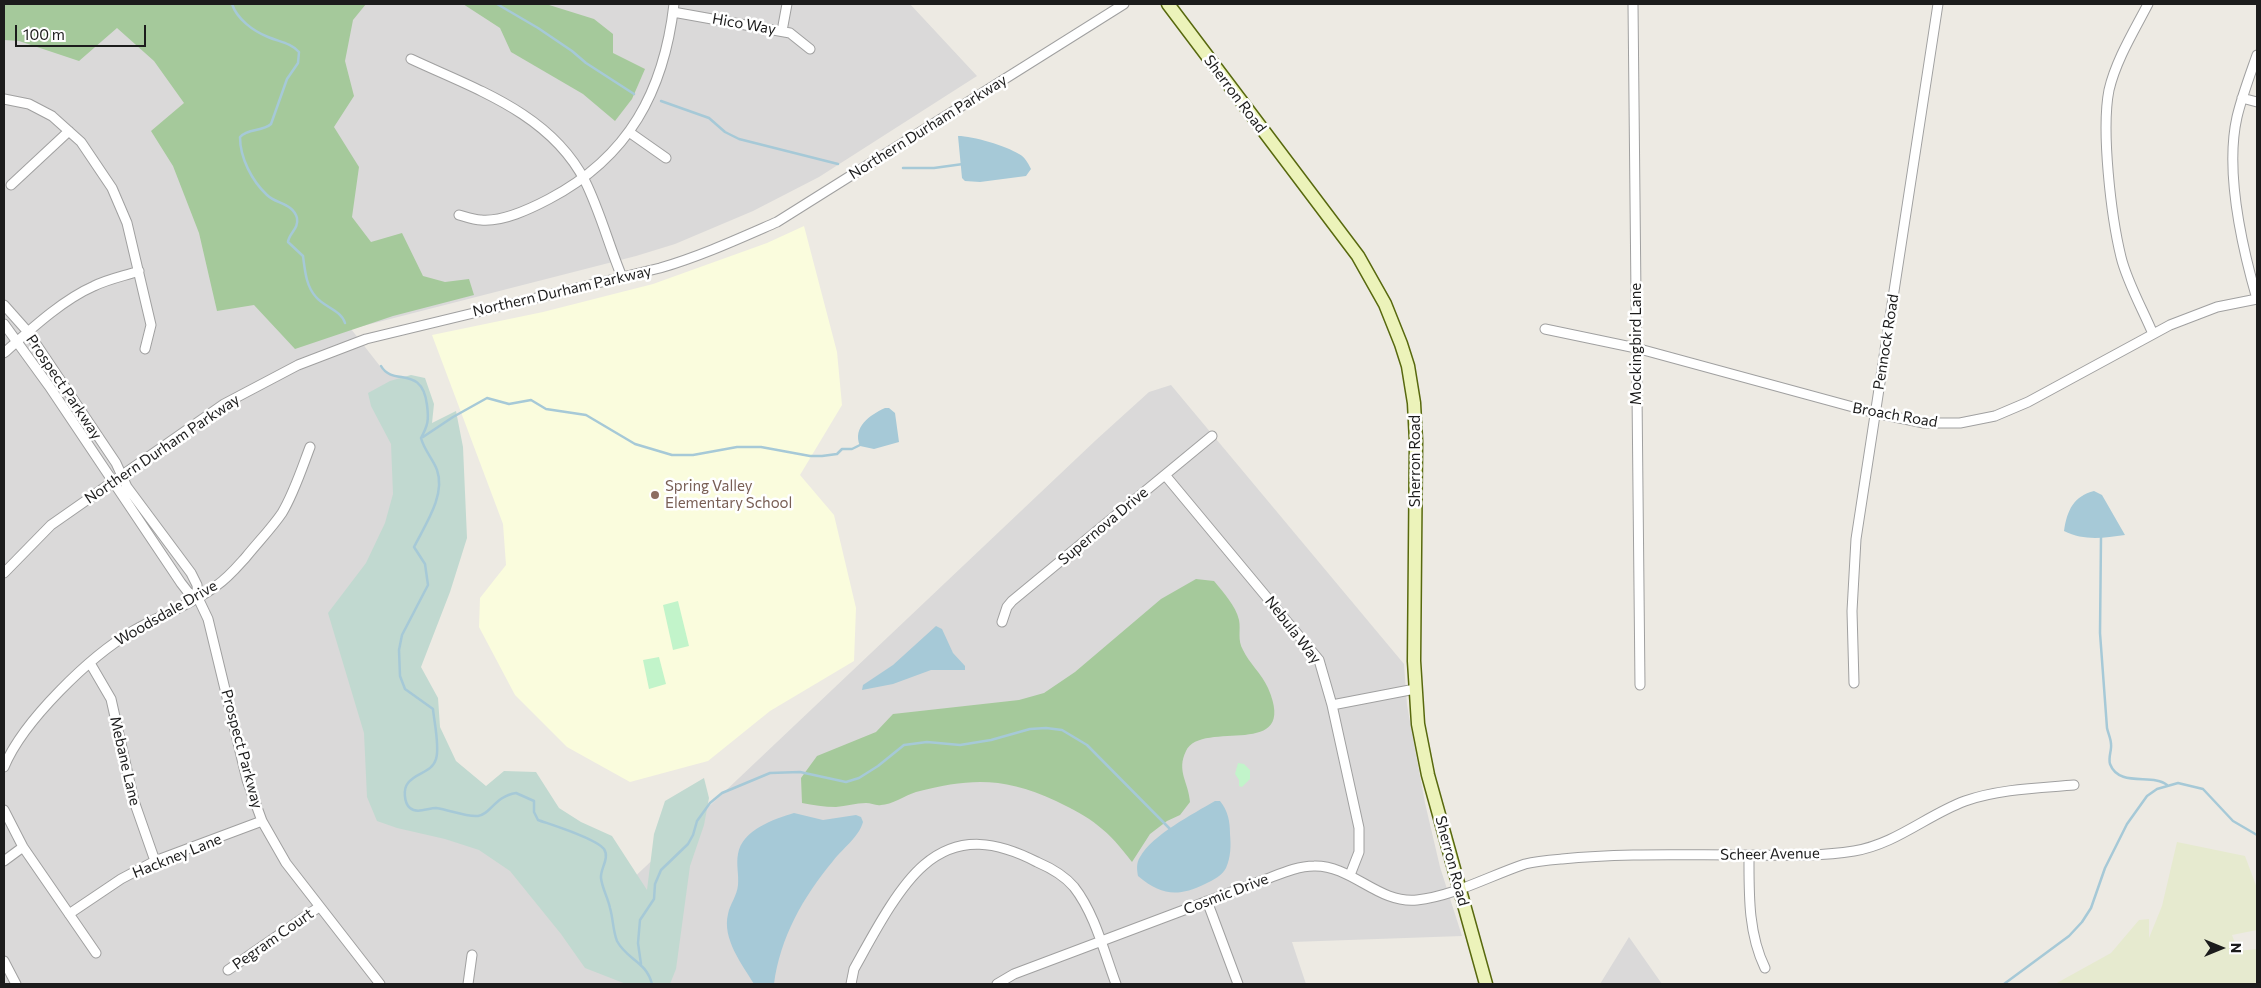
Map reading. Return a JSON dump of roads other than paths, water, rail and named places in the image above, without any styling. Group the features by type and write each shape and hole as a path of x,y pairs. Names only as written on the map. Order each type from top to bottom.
{"main road":[{"name":"Sherron Road","path":"1168,4 1358,256 1385,304 1401,344 1412,389 1416,441 1415,688 1422,747 1486,984"}],"street":[{"path":"782,31 786,4"},
{"name":"Northern Durham Parkway","path":"4,572 51,525 120,475 224,404 298,365 332,351 410,327 696,258 777,222 1124,4"},
{"name":"Mockingbird Lane","path":"1633,4 1640,685"},
{"name":"Pennock Road","path":"1854,683 1853,563 1938,4"},
{"path":"2148,4 2120,60 2109,90 2106,113 2109,173 2121,258 2153,334"},
{"path":"459,215 482,220 518,213 541,203 584,179 630,132 657,81 670,37 674,8"},
{"name":"Hico Way","path":"674,8 790,32 810,49"},
{"path":"2257,55 2237,119 2234,154 2238,217 2257,299"},
{"path":"411,59 529,117 559,144 584,179 622,277"},
{"path":"2242,98 2257,102"},
{"path":"4,99 40,109 52,116 81,142 97,163 120,206 139,272 151,324 145,349"},
{"path":"11,185 69,131"},
{"path":"630,132 666,158"},
{"path":"4,353 17,340 78,294 101,283 139,272"},
{"name":"Broach Road","path":"1545,329 1636,348 1875,413 1917,422 1943,424 1960,423 1995,416 2028,402 2153,334 2200,313 2257,299"},
{"name":"Prospect Parkway","path":"4,305 28,332 116,463 120,475 192,573 197,585 198,598 208,619 247,780 262,821 286,863 380,984"},
{"name":"Prospect Parkway","path":"4,324 17,340 181,583 188,592 198,598"},
{"name":"Supernova Drive","path":"1002,622 1007,607 1012,601 1212,436"},
{"name":"Woodsdale Drive","path":"4,767 10,752 44,709 90,662 134,631 198,598 218,585 234,570 283,511 296,484 310,446"},
{"name":"Nebula Way","path":"1164,474 1314,653 1323,669 1359,828 1359,852 1350,875"},
{"name":"Mebane Lane","path":"90,662 111,699 134,801 155,861"},
{"path":"1332,705 1415,688"},
{"name":"Scheer Avenue","path":"1459,889 1519,866 1540,861 1619,855 1820,855 1860,849 1902,835 1967,800 2002,793 2074,785"},
{"path":"4,810 23,847 96,953"},
{"name":"Hackney Lane","path":"69,914 121,879 155,861 262,821"},
{"path":"851,984 854,969 909,879 925,864 959,846 982,843 1020,853 1058,872 1073,886 1087,906 1116,984"},
{"path":"4,861 23,847"},
{"path":"1749,855 1752,933 1757,952 1765,968"},
{"name":"Cosmic Drive","path":"997,984 1014,974 1298,868 1314,866 1330,868 1350,875 1383,894 1406,900 1430,898 1459,889"},
{"path":"1207,902 1238,984"},
{"name":"Pegram Court","path":"228,970 319,907"},
{"path":"468,984 472,955"},
{"path":"4,961 16,984"}],"water":[{"path":"958,136 980,140 1013,151 1023,157 1031,169 1026,176 980,182 965,181 962,178"},
{"path":"885,408 889,408 895,413 899,442 874,449 860,446 858,433 860,427 868,418"},
{"path":"2094,491 2102,495 2125,535 2101,538 2079,536 2064,531 2067,517 2073,505 2081,496"},
{"path":"936,626 942,629 953,653 965,666 965,670 931,670 893,684 862,690 863,685 893,665"},
{"path":"1215,801 1220,801 1223,805 1230,825 1230,855 1228,864 1222,873 1195,888 1178,892 1163,891 1155,888 1138,876 1137,866 1139,859 1154,841 1163,833"},
{"path":"794,813 823,820 856,815 861,817 863,822 858,833 837,856 812,889 794,919 782,950 774,984 754,984 734,951 728,933 728,914 738,885 738,854 746,838 752,832 769,822"}],"waterway":[{"path":"232,4 238,15 251,28 289,45 299,52 298,63 287,79 271,124 243,134 240,137 242,153 252,176 267,195 292,209 295,213 297,225 288,242 303,256 306,278 313,293 319,300 340,315 345,323"},
{"path":"497,4 538,28 586,63 634,94"},
{"path":"661,101 709,118 725,132 739,139 838,164"},
{"path":"903,168 934,168 963,164"},
{"path":"381,366 386,372 413,380 424,392 428,419 421,438 437,470 439,480 437,500 414,547 425,564 428,585 402,635 399,650 400,676 405,689 433,709 437,754 434,764 411,779 406,786 406,803 416,811 436,808 478,816 482,815 498,801 516,793 534,801 534,812 538,820 573,832 599,845 606,852 601,878 617,941 641,965 652,984"},
{"path":"423,437 487,398 509,404 531,400 546,409 586,415 635,444 672,455 693,455 737,447 761,447 810,456 822,456 837,454 842,449 852,449 862,444"},
{"path":"2101,536 2100,633 2107,728 2111,742 2110,764 2114,771 2121,776 2153,780 2167,785"},
{"path":"641,964 638,943 640,920 654,899 655,884 661,870 688,844 697,821 710,803 722,793 770,773 800,772 846,782 859,778 878,766 904,745 927,742 960,745 991,740 1030,729 1062,730 1087,745 1173,832"},
{"path":"2004,984 2069,936 2082,922 2091,908 2105,868 2127,824 2147,796 2157,789 2178,783 2203,789 2233,821 2257,835"}],"place":[{"name":"Spring Valley Elementary School","path":"655,495"}]}
